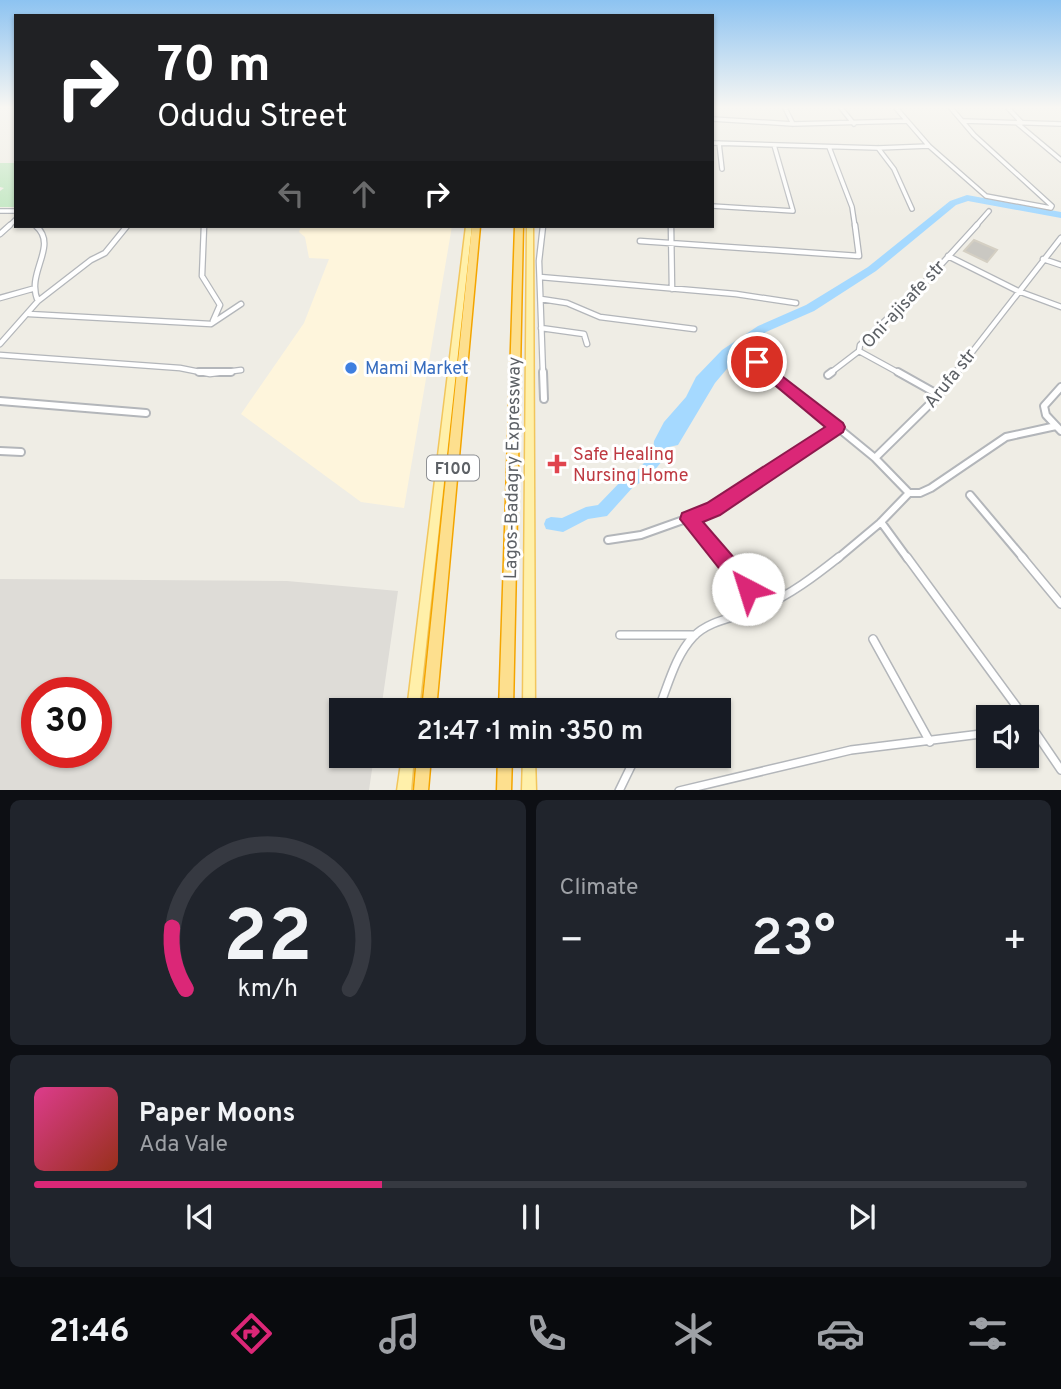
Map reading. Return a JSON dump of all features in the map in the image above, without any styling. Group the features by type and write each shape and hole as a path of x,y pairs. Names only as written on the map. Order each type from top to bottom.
{"highway":[{"name":"F100","path":"430,698 476,228"},
{"name":"Lagos-Badagry Expressway","path":"506,698 519,228"},
{"path":"421,790 423,768"},
{"path":"504,790 505,768"}],"main road":[{"path":"414,698 469,228"},
{"name":"Lagos-Badagry Expressway","path":"529,698 530,228"},
{"path":"404,790 407,768"},
{"path":"529,768 529,790"}],"street":[{"path":"719,145 722,169"},
{"path":"770,145 878,148 929,146 986,196 1051,208 1052,205 985,145"},
{"path":"714,206 793,211 774,145"},
{"path":"1044,145 1061,160"},
{"path":"640,241 859,256 852,206 829,147"},
{"path":"878,148 894,169 912,209"},
{"name":"Oni-ajisafe str","path":"828,375 859,351 860,345 927,280 989,211"},
{"path":"0,234 14,221"},
{"path":"38,301 32,289 36,266 46,249 39,228"},
{"path":"0,344 38,301 91,260 105,253 125,228"},
{"path":"204,228 202,276 220,305 211,324"},
{"path":"542,228 540,277 544,399"},
{"path":"671,228 672,289"},
{"name":"Arufa str","path":"875,458 939,395 1061,238"},
{"name":"Oni-ajisafe str","path":"948,256 1018,291 1061,307"},
{"path":"1044,258 1061,265"},
{"path":"540,277 736,294 796,303"},
{"path":"0,298 32,289"},
{"path":"541,299 567,303 600,317 694,329"},
{"path":"29,314 211,324 241,304"},
{"path":"541,328 584,334 587,344"},
{"name":"Oni-ajisafe str","path":"859,351 939,395"},
{"path":"0,355 180,368 206,376 241,370"},
{"path":"757,362 875,458 909,493 920,494 931,488 1006,437 1058,428"},
{"path":"1058,428 1046,415 1044,406 1061,387"},
{"path":"0,401 146,413"},
{"path":"608,540 641,536 714,509 837,427"},
{"path":"0,451 21,452"},
{"path":"663,698 685,649 695,635 707,626 763,607 829,565 881,522 909,493"},
{"path":"971,495 1061,604"},
{"path":"689,519 763,607"},
{"path":"881,522 1015,705"},
{"path":"620,635 695,635"},
{"path":"873,639 930,742"},
{"path":"679,790 850,750 976,735"},
{"path":"1039,739 1061,770"},
{"path":"619,790 630,768"}],"shaded area":[{"name":"Mami Market","path":"300,228 452,228 404,508 361,502 241,414 304,323 329,259 309,258 305,237 299,232"},
{"path":"0,579 287,581 398,591 383,698 329,698 329,768 372,768 369,790 0,790"}],"green space":[{"path":"0,163 14,163 14,207 0,207 0,191 4,188 0,187"}],"building":[{"path":"974,240 997,250 987,262 964,251"}],"waterway":[{"path":"551,524 563,525 586,513 602,511 628,483 644,473 659,454 661,441 669,426 690,400 700,380 726,353 762,329 810,308 872,269 953,203 967,198 1061,215"},
{"path":"662,451 664,443 673,441 711,380 727,361"}],"place":[{"name":"Mami Market","path":"351,368"},
{"name":"Safe Healing Nursing Home","path":"557,464"}],"route":[{"path":"748,589 689,519 714,509 837,427 757,362"}]}
